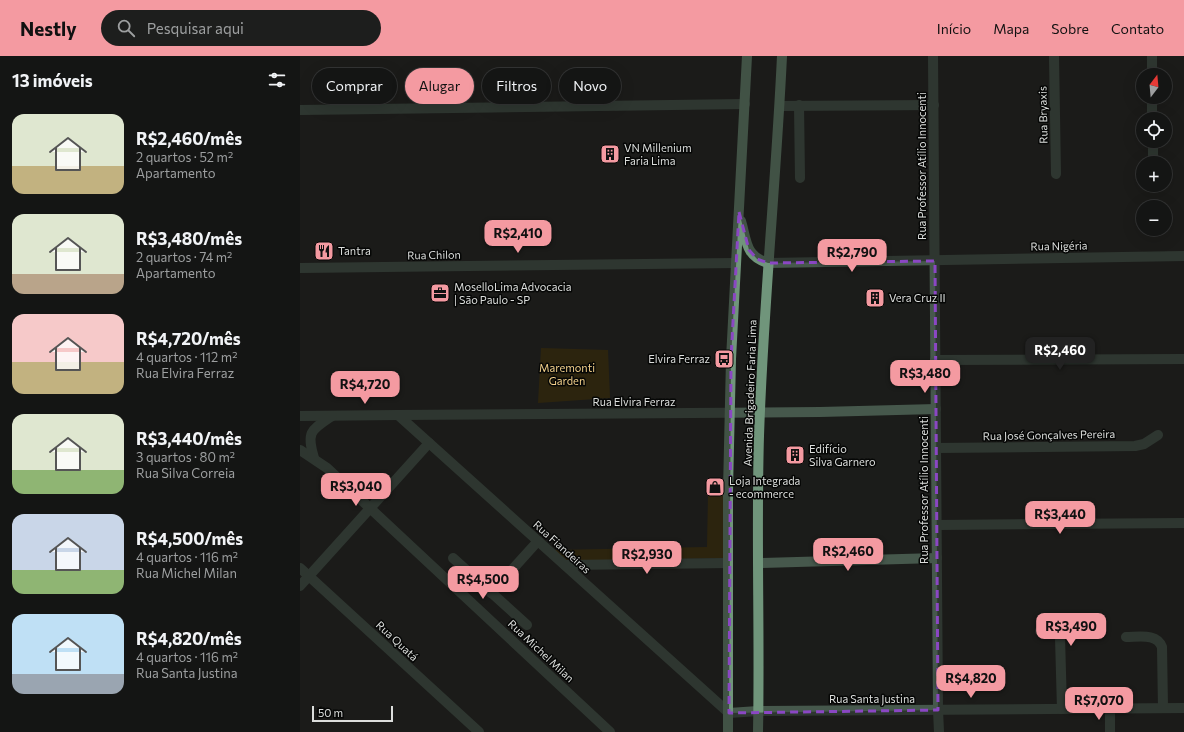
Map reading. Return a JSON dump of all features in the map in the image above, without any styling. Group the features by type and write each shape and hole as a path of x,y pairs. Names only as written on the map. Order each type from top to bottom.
{"main road":[{"name":"Avenida Brigadeiro Faria Lima","path":"728,732 730,359 747,56"},
{"name":"Avenida Brigadeiro Faria Lima","path":"758,732 760,413 768,263 780,106 782,56"},
{"path":"739,212 748,250 752,256 768,263"}],"street":[{"name":"Rua Professor Atílio Innocenti","path":"933,56 939,732"},
{"name":"Rua Bryaxis","path":"1054,56 1056,174"},
{"path":"1152,56 1152,68"},
{"path":"300,110 745,104"},
{"path":"799,105 800,178"},
{"path":"780,106 934,105"},
{"name":"Rua Nigéria","path":"935,261 1184,256"},
{"path":"768,263 935,261"},
{"name":"Rua Chilon","path":"300,268 736,263"},
{"path":"936,360 1184,359"},
{"name":"Rua Elvira Ferraz","path":"300,416 760,413 936,410"},
{"name":"Rua Fiandeiras","path":"398,415 729,713"},
{"path":"314,458 310,445 311,435 314,429 332,416"},
{"name":"Rua José Gonçalves Pereira","path":"936,448 1135,446 1144,444 1158,435"},
{"path":"300,586 429,443"},
{"name":"Rua Michel Milan","path":"300,450 327,468 610,732"},
{"path":"937,525 1184,523"},
{"path":"491,593 538,541"},
{"path":"453,558 527,626"},
{"path":"758,563 937,558"},
{"path":"565,565 728,563"},
{"name":"Rua Quatá","path":"300,568 479,732"},
{"path":"1040,631 1056,632 1060,638 1062,709"},
{"path":"1126,637 1154,638 1160,642 1162,647 1163,708"},
{"name":"Rua Santa Justina","path":"729,713 758,711 1184,708"},
{"path":"1110,709 1110,732"}],"highlighted area":[{"path":"739,212 749,250 757,259 768,263 935,261 938,710 729,713 731,359"}],"green space":[{"name":"Maremonti Garden","path":"541,348 608,350 610,398 538,403"},
{"path":"708,495 723,495 723,558 568,561 554,550 707,547"}],"place":[{"name":"VN Millenium Faria Lima","path":"610,154"},
{"name":"Tantra","path":"324,251"},
{"name":"MoselloLima Advocacia | São Paulo - SP","path":"440,293"},
{"name":"Vera Cruz II","path":"875,298"},
{"name":"Elvira Ferraz","path":"724,359"},
{"name":"Edifício Silva Garnero","path":"795,455"},
{"name":"Loja Integrada - ecommerce","path":"715,487"}]}
